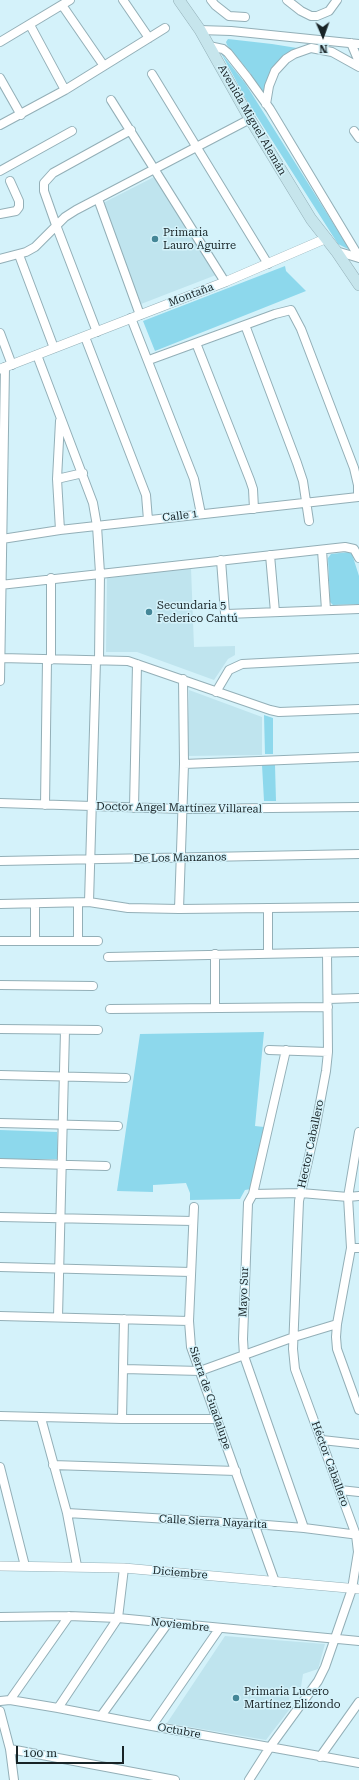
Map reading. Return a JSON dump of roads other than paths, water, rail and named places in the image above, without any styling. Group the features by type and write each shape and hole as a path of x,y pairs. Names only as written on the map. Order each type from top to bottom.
{"main road":[{"name":"Avenida Miguel Alemán","path":"179,0 200,30 250,119 311,219 327,238"},
{"path":"327,238 359,285"}],"street":[{"path":"123,0 149,38"},
{"path":"211,0 228,16 245,17"},
{"path":"287,0 300,12 311,16 318,16 328,11 337,0"},
{"path":"0,42 66,2 104,66"},
{"path":"30,25 65,90"},
{"path":"0,125 65,90 165,28"},
{"path":"200,30 289,36 355,44 359,62"},
{"path":"289,36 311,48 339,54 359,67"},
{"path":"209,46 223,49 228,53 268,107 359,257"},
{"path":"268,107 269,86 275,71 286,59 294,54 311,48"},
{"path":"152,74 195,148 268,264"},
{"path":"0,78 21,115"},
{"path":"111,100 156,168 226,282"},
{"path":"0,259 19,255 35,247 56,225 70,214 250,119"},
{"path":"97,332 44,191 45,181 53,173 131,130"},
{"path":"0,170 72,131"},
{"path":"354,131 359,138"},
{"path":"0,214 16,211 19,207 19,201 10,181"},
{"path":"98,199 149,360 194,479 201,514"},
{"name":"Montaña","path":"6,367 226,282 327,238"},
{"path":"336,251 359,257"},
{"path":"19,255 54,348"},
{"path":"149,360 283,311 291,310 301,329 354,468 358,484 358,497"},
{"path":"245,325 303,481 308,521"},
{"path":"0,333 6,367 1,507 0,681"},
{"path":"85,337 146,495 148,520"},
{"path":"196,343 250,480 253,489 254,508"},
{"path":"37,355 93,503 97,526 100,573 89,902"},
{"path":"60,417 57,479 60,530"},
{"path":"57,479 82,473"},
{"name":"Calle 1","path":"2,539 60,530 254,508 306,504 358,497"},
{"path":"1,585 51,578 350,547 354,549 359,558"},
{"path":"322,550 326,610"},
{"path":"270,555 275,612"},
{"path":"221,560 225,613 232,615 359,609"},
{"path":"45,805 51,578"},
{"path":"1,658 117,660 137,664 183,679 261,708 279,712 359,709"},
{"path":"216,692 229,670 242,664 359,658"},
{"path":"134,808 137,664"},
{"path":"179,909 184,764 183,679"},
{"path":"184,764 359,757"},
{"name":"Doctor Angel Martínez Villareal","path":"0,803 183,809 359,807"},
{"name":"De Los Manzanos","path":"0,861 359,854"},
{"path":"0,904 35,905 78,904 89,902 128,908 179,909 359,906"},
{"path":"78,904 78,941"},
{"path":"35,905 35,941"},
{"path":"268,908 268,954"},
{"path":"0,941 98,941"},
{"name":"Hector Caballero","path":"294,1337 299,1201 325,1078 328,1052 327,952"},
{"path":"108,957 359,952"},
{"path":"215,954 215,1008"},
{"path":"0,985 93,986"},
{"path":"110,1009 215,1008 328,1003 359,998"},
{"path":"0,1029 98,1030"},
{"path":"58,1317 65,1030"},
{"path":"269,1050 328,1052"},
{"name":"Mayo Sur","path":"286,1050 253,1194 248,1203 243,1340 244,1356 304,1528"},
{"path":"0,1075 126,1078"},
{"path":"0,1123 118,1126"},
{"path":"359,1132 348,1197 355,1248 337,1324 337,1348 359,1410"},
{"path":"0,1163 106,1166"},
{"path":"253,1194 301,1193 348,1197 359,1196"},
{"name":"Sierra de Guadalupe","path":"194,1207 189,1320 191,1347 275,1582"},
{"path":"0,1217 193,1221"},
{"path":"0,1266 191,1272"},
{"path":"0,1316 189,1320"},
{"path":"122,1419 124,1319"},
{"path":"124,1369 200,1371 294,1337 337,1324"},
{"name":"Héctor Caballero","path":"249,1780 270,1747 318,1680 325,1667 356,1589 358,1535 295,1369 293,1350 294,1337"},
{"path":"0,1416 41,1418 217,1420"},
{"path":"41,1418 67,1513 77,1566"},
{"path":"322,1440 359,1444"},
{"path":"53,1465 236,1471"},
{"path":"0,1467 25,1566"},
{"path":"340,1490 359,1492"},
{"name":"Calle Sierra Nayarita","path":"67,1513 254,1524 304,1528 358,1535"},
{"name":"Diciembre","path":"0,1566 77,1566 124,1568 356,1589"},
{"path":"58,1708 118,1618 124,1568"},
{"path":"10,1700 69,1616"},
{"name":"Noviembre","path":"0,1618 69,1616 118,1618 219,1629 359,1641"},
{"path":"101,1716 168,1623"},
{"path":"152,1726 219,1629"},
{"name":"Octubre","path":"0,1702 10,1700 58,1708 359,1763"},
{"path":"320,1757 359,1702"},
{"path":"0,1711 10,1749 14,1780"},
{"path":"10,1749 175,1780"}],"place":[{"name":"Primaria Lauro Aguirre","path":"155,239"},
{"name":"Secundaria 5 Federico Cantú","path":"149,612"},
{"name":"Primaria Lucero Martínez Elizondo","path":"236,1698"}]}
